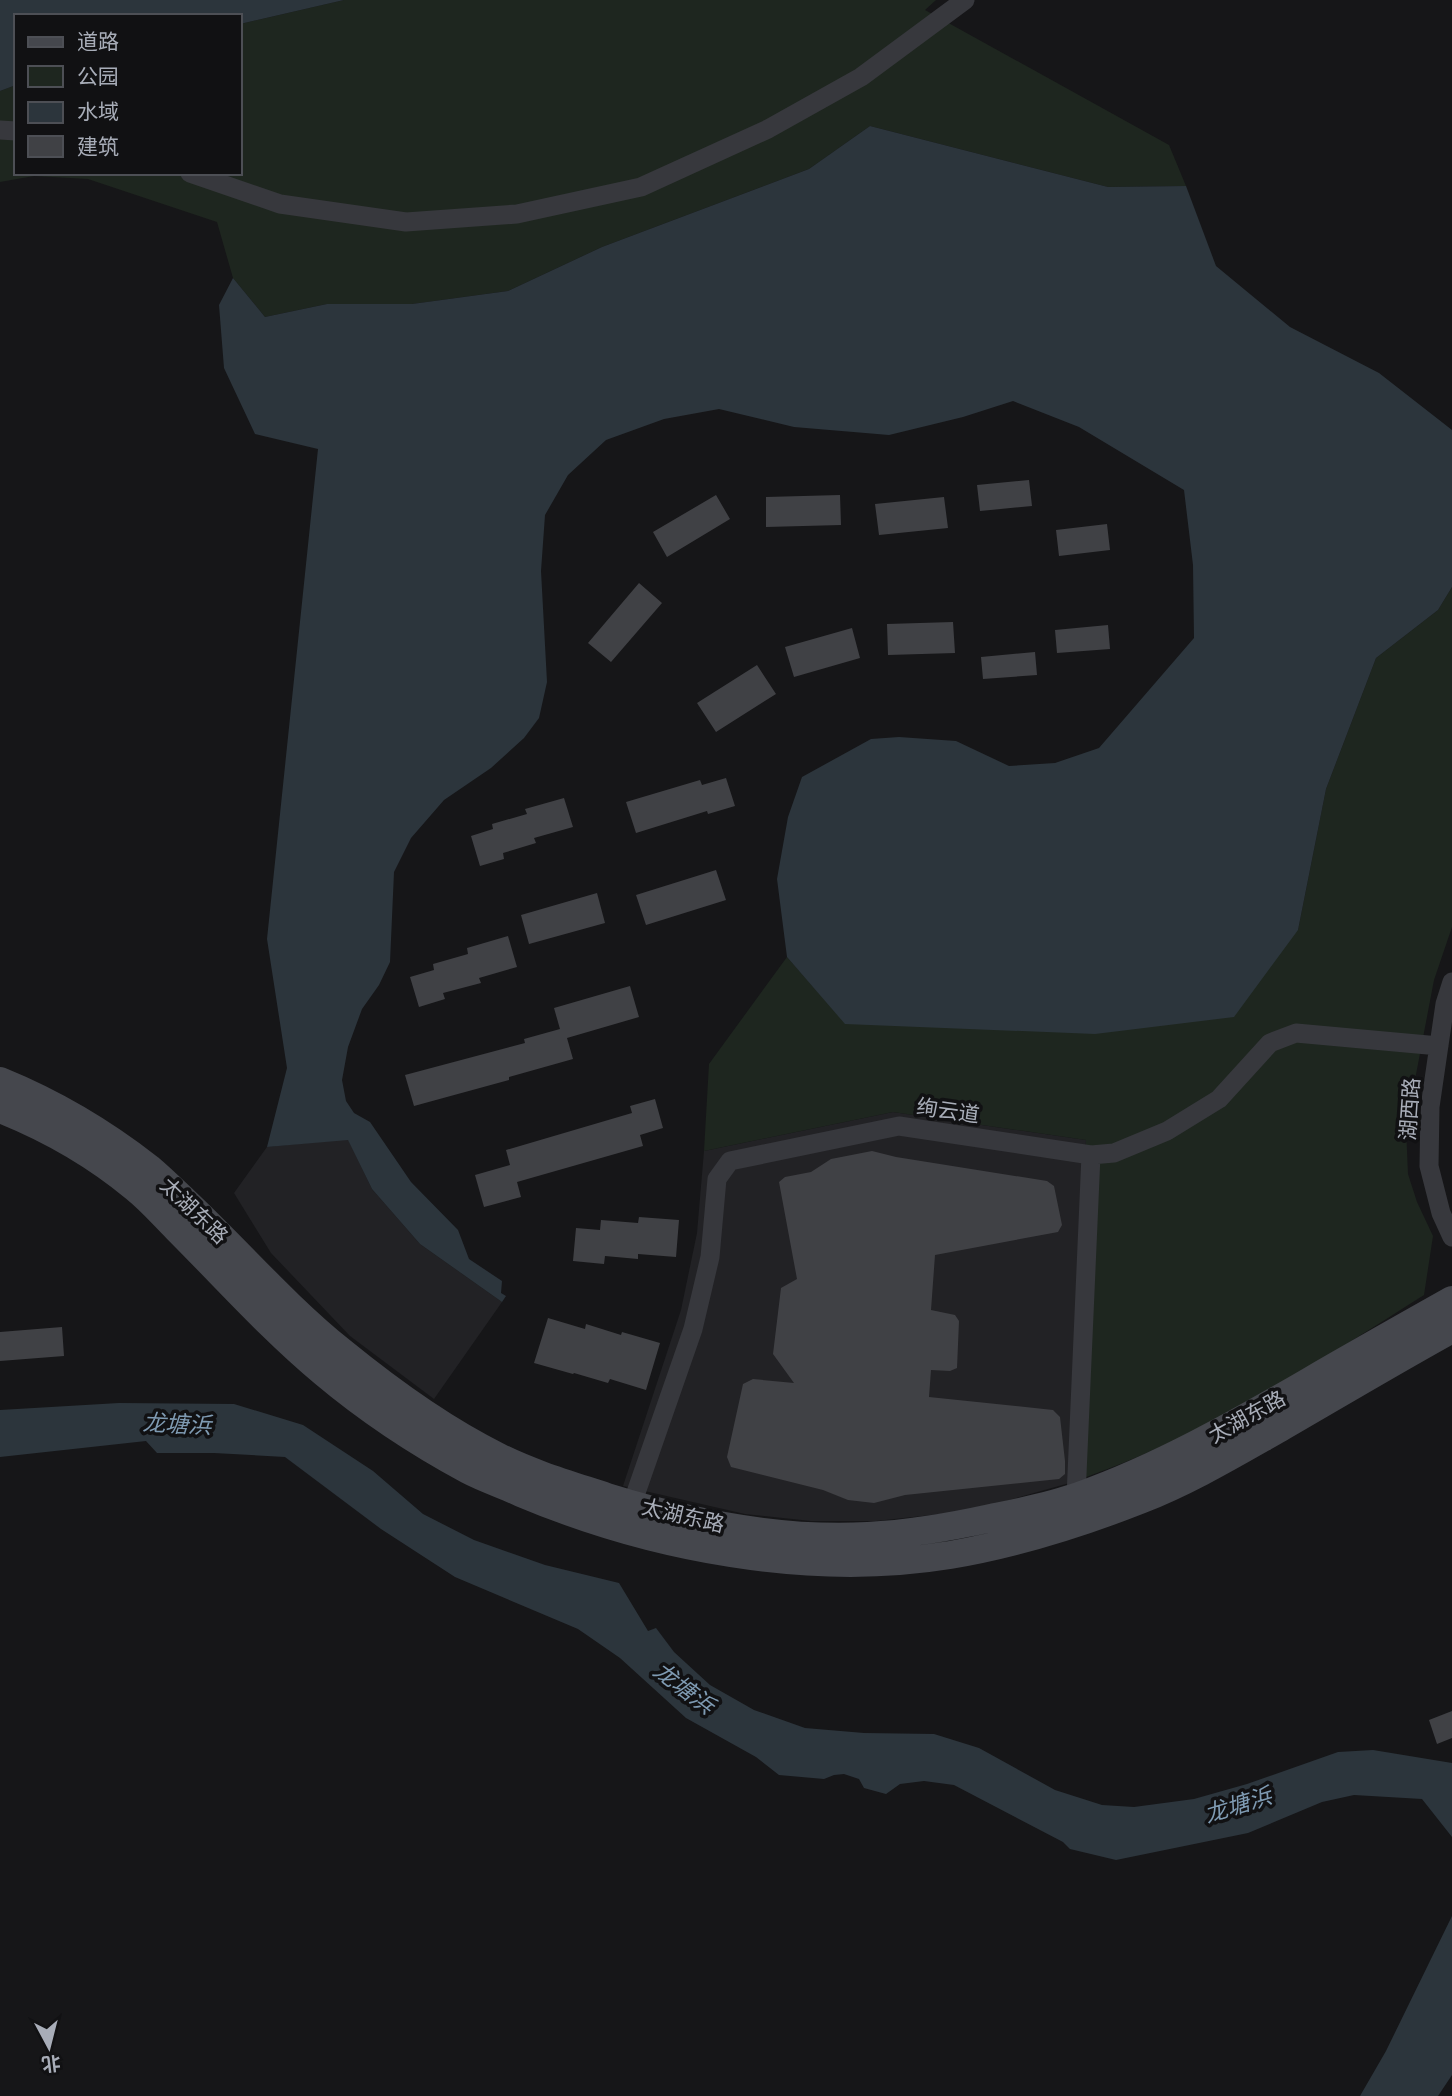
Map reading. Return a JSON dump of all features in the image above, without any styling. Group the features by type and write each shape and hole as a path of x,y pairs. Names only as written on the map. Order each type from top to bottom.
{"main road":[{"name":"太湖东路","path":"0,1081 79,1118 151,1170 301,1316 373,1376 436,1421 501,1458 565,1484 632,1504 738,1529 800,1535 866,1536 944,1528 1076,1497 1140,1471 1224,1431 1452,1300"},
{"name":"太湖东路","path":"0,1109 77,1146 136,1188 278,1332 325,1374 381,1416 433,1450 471,1472 552,1506 645,1537 733,1553 798,1560 872,1563 948,1555 1018,1540 1083,1521 1189,1479 1452,1329"}],"street":[{"path":"196,175 280,204 406,222 517,214 641,187 768,129 861,77 965,0"},
{"name":"湖西路","path":"1452,982 1445,1004 1430,1107 1429,1166 1441,1213 1452,1237"},
{"name":"绚云道","path":"632,1504 693,1329 710,1257 717,1179 730,1161 899,1126 1091,1155 1114,1153 1167,1131 1219,1099 1270,1043 1296,1033 1439,1046"},
{"path":"1076,1497 1091,1155"}],"shaded area":[{"path":"893,1112 1086,1140 1073,1482 950,1513 876,1521 811,1521 745,1514 623,1486 681,1310 697,1233 704,1151"},
{"path":"348,1139 372,1189 420,1244 502,1302 434,1399 350,1336 271,1253 234,1193 267,1147"}],"green space":[{"path":"344,0 936,0 925,10 1169,145 1186,186 1108,187 870,126 809,169 602,247 508,291 412,304 327,304 265,317 233,278 217,222 88,179 34,176 0,182 0,91 14,86 14,175 242,175 242,24"},
{"path":"1452,587 1452,927 1434,980 1406,1127 1408,1174 1417,1202 1433,1236 1424,1295 1251,1401 1142,1455 1073,1482 1086,1140 893,1112 704,1151 709,1064 787,957 846,1024 1298,930 1326,789 1376,658 1438,610"}],"water":[{"path":"0,0 344,0 242,24 242,14 14,14 14,86 0,91"},
{"path":"870,126 1108,187 1186,186 1216,266 1290,327 1379,373 1452,430 1452,587 1438,610 1376,658 1326,789 1298,930 1234,1017 1095,1034 845,1024 787,957 777,879 788,817 802,777 871,739 899,737 956,741 1009,766 1055,763 1099,748 1194,638 1193,565 1184,490 1079,427 1013,401 963,417 889,435 794,427 719,409 664,419 606,440 568,475 545,515 541,571 547,682 539,718 524,738 491,768 444,800 411,838 394,872 390,962 379,985 362,1009 348,1047 342,1080 346,1101 354,1113 370,1122 411,1182 458,1230 469,1259 502,1281 501,1293 506,1296 502,1302 420,1244 372,1189 348,1140 267,1147 287,1068 267,939 318,449 255,434 224,368 219,305 233,278 265,317 327,304 412,304 508,291 602,247 809,169"},
{"name":"龙塘浜","path":"119,1403 234,1404 303,1425 373,1471 423,1514 474,1540 545,1565 619,1583 648,1631 656,1628 674,1652 710,1685 754,1710 805,1728 864,1733 934,1734 979,1748 1055,1790 1102,1805 1134,1807 1194,1799 1247,1784 1338,1752 1373,1750 1452,1763 1452,1837 1422,1799 1354,1795 1322,1802 1248,1833 1116,1860 1070,1849 1063,1842 954,1785 924,1781 900,1784 886,1794 864,1788 859,1779 844,1774 824,1779 779,1775 756,1757 686,1718 620,1658 578,1629 455,1577 381,1529 285,1457 157,1453 146,1441 0,1457 0,1410"},
{"path":"1452,1916 1452,2075 1438,2096 1360,2096 1386,2051"}],"building":[{"path":"1029,480 1032,506 980,511 977,485"},
{"path":"716,495 730,519 667,557 653,532"},
{"path":"840,495 841,525 766,527 766,497"},
{"path":"944,497 948,528 879,535 875,504"},
{"path":"1107,524 1110,550 1059,556 1056,530"},
{"path":"639,583 662,603 611,662 588,643"},
{"path":"953,622 955,653 888,655 887,624"},
{"path":"1108,625 1110,649 1057,653 1055,630"},
{"path":"852,628 860,658 794,677 785,647"},
{"path":"1035,652 1037,675 983,679 981,657"},
{"path":"757,665 776,694 716,732 697,703"},
{"path":"726,778 735,806 708,814 707,811 636,833 626,802 700,780 702,785"},
{"path":"564,798 573,827 534,838 536,843 503,853 504,859 480,866 471,836 493,829 492,824 527,814 525,809"},
{"path":"716,870 726,900 646,925 636,895"},
{"path":"597,893 605,923 529,944 521,915"},
{"path":"508,936 517,967 479,978 481,983 443,993 445,999 419,1007 410,977 434,970 433,964 468,954 467,948"},
{"path":"630,986 639,1017 567,1038 573,1059 414,1106 405,1075 525,1043 524,1039 560,1029 554,1008"},
{"path":"655,1099 663,1128 640,1135 643,1146 517,1182 521,1197 484,1207 475,1175 510,1165 506,1150 632,1113 630,1106"},
{"path":"872,1151 1047,1181 1054,1186 1062,1225 1058,1232 935,1255 931,1310 955,1315 959,1321 957,1368 950,1371 931,1370 929,1397 1053,1410 1060,1417 1065,1461 1065,1474 1059,1479 905,1495 874,1503 848,1500 823,1490 731,1467 727,1457 743,1384 753,1379 794,1383 773,1354 781,1288 797,1279 779,1182 785,1177 811,1172 831,1159"},
{"path":"639,1217 679,1220 676,1257 638,1254 638,1259 605,1256 604,1264 573,1261 576,1228 600,1230 601,1220 638,1223"},
{"path":"548,1318 585,1329 586,1324 660,1343 646,1390 610,1379 608,1383 534,1363"},
{"path":"62,1327 64,1356 0,1361 0,1332"},
{"path":"1452,1711 1452,1738 1437,1744 1429,1720"}]}
